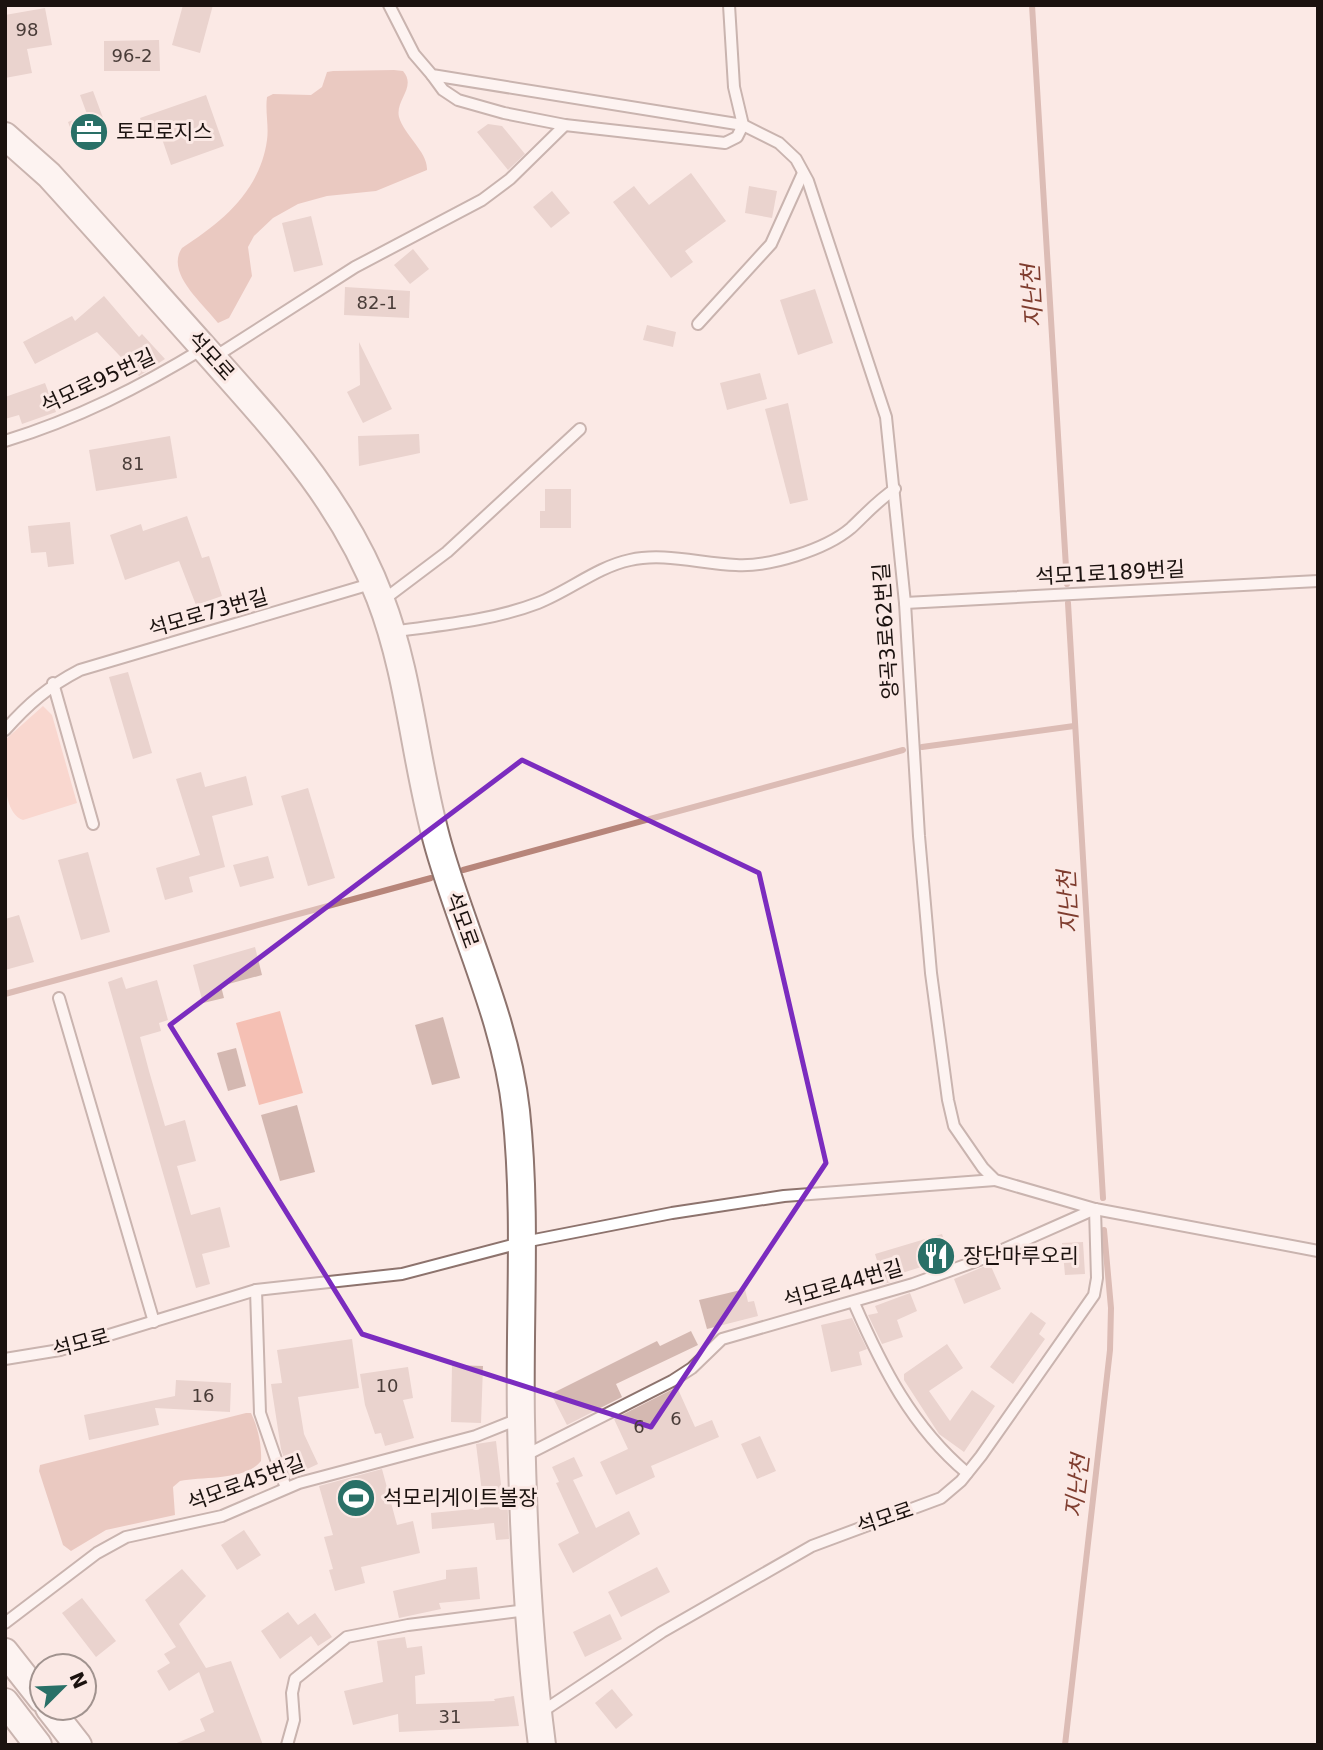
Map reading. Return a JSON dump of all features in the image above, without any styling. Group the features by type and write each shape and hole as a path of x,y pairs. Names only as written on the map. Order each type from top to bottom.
{"street":[{"name":"석모로","path":"5,136 49,175 317,480 360,551 378,592 391,632 432,825 509,1071 516,1108 524,1242 522,1457 530,1610 542,1745"},
{"path":"5,1652 28,1681"},
{"path":"5,1702 38,1745"},
{"path":"60,1722 78,1745"}],"lane":[{"path":"389,5 414,54 443,90 458,100 504,113 565,125 725,143 737,137 743,125 734,87 729,5"},
{"path":"432,75 743,125"},
{"name":"석모로95번길","path":"5,441 85,413 208,353 355,267 482,200 509,179 565,125"},
{"name":"양곡3로62번길","path":"743,125 779,144 796,159 817,206 882,399 895,489 905,603 919,836 931,973 948,1100 954,1126 983,1168 995,1180"},
{"path":"698,324 771,244 803,173"},
{"path":"378,592 416,579 580,429"},
{"path":"391,632 486,618 523,608 606,568 634,559 654,557 748,566 774,563 843,533 877,501 895,489"},
{"name":"석모1로189번길","path":"905,603 1318,582"},
{"name":"석모로73번길","path":"5,730 31,701 53,683 80,670 378,592"},
{"path":"53,683 93,824"},
{"path":"59,998 155,1322"},
{"path":"995,1180 1095,1209 1318,1251"},
{"name":"석모로","path":"5,1359 60,1350 256,1290 402,1274 524,1242 672,1213 784,1196 995,1180"},
{"name":"석모로","path":"538,1714 662,1632 759,1576 835,1536 941,1498 967,1473 1094,1295 1097,1278 1095,1209"},
{"name":"석모로44번길","path":"522,1457 672,1381 692,1368 722,1339 854,1303 982,1259 1095,1209"},
{"path":"256,1290 260,1413 286,1488"},
{"path":"854,1303 885,1369 916,1420 935,1444 967,1473"},
{"name":"석모로45번길","path":"5,1623 111,1543 222,1516 286,1488 332,1472 476,1437 521,1418"},
{"path":"287,1745 294,1720 292,1693 295,1679 347,1637 408,1625 530,1610"}],"highlighted area":[{"path":"522,760 759,873 826,1163 651,1427 362,1334 170,1025"}],"shaded area":[{"path":"403,71 407,77 407,88 400,105 399,117 424,157 427,170 376,191 327,196 298,204 273,218 254,236 248,247 252,276 229,318 218,323 188,287 178,267 178,258 182,248 225,216 248,190 263,158 267,140 267,97 273,94 311,95 322,87 327,72"},
{"path":"43,706 52,715 77,803 23,820 10,807 7,797 5,740"},
{"path":"280,1011 303,1093 259,1105 236,1023"},
{"path":"251,1413 260,1443 261,1461 254,1467 234,1475 180,1481 173,1487 175,1515 106,1530 71,1551 63,1545 39,1471 40,1465"}],"building":[{"path":"183,5 213,5 200,53 172,45"},
{"path":"45,8 52,45 27,49 32,73 5,78 5,15"},
{"path":"159,40 160,71 104,71 104,41"},
{"path":"93,91 109,134 76,143 68,122 87,114 80,95"},
{"path":"206,95 224,146 171,165 160,133 147,138 140,118"},
{"path":"488,124 502,126 525,154 508,170 477,132"},
{"path":"691,173 726,221 685,251 693,262 671,278 613,202 634,186 649,205"},
{"path":"749,186 777,191 772,218 745,213"},
{"path":"552,191 570,213 551,228 533,207"},
{"path":"311,216 323,265 294,272 282,223"},
{"path":"413,249 429,269 410,284 394,265"},
{"path":"345,287 410,291 409,318 344,315"},
{"path":"815,289 833,343 798,355 780,300"},
{"path":"104,296 139,337 142,334 165,359 139,376 97,332 35,364 23,342 72,316 75,321"},
{"path":"647,325 676,332 673,347 643,340"},
{"path":"359,342 392,409 363,423 347,392 360,385"},
{"path":"760,373 767,399 727,410 720,383"},
{"path":"45,383 56,412 22,424 19,415 5,419 5,397"},
{"path":"788,403 808,500 790,504 765,409"},
{"path":"419,434 420,453 359,466 358,436"},
{"path":"170,436 177,478 96,491 89,450"},
{"path":"545,489 571,489 571,528 540,528 540,511 545,511"},
{"path":"187,516 202,558 209,556 222,596 196,605 179,561 125,580 110,535 141,524 143,531"},
{"path":"70,522 74,564 48,567 46,552 31,553 28,526"},
{"path":"128,672 152,753 133,759 109,677"},
{"path":"201,772 205,787 246,776 253,805 212,816 225,867 189,877 193,892 165,900 156,868 200,855 176,779"},
{"path":"308,788 335,878 308,886 281,796"},
{"path":"88,852 110,932 81,940 58,860"},
{"path":"268,856 274,878 240,887 233,865"},
{"path":"19,915 34,962 5,970 5,919"},
{"path":"255,947 262,975 221,986 224,998 203,1003 193,965"},
{"path":"122,977 126,989 157,980 168,1020 159,1023 161,1031 140,1037 149,1071 165,1126 185,1120 196,1161 177,1166 191,1215 220,1207 230,1247 202,1254 210,1284 196,1288 108,982"},
{"path":"443,1017 460,1078 432,1085 415,1025"},
{"path":"236,1048 246,1086 228,1091 217,1053"},
{"path":"297,1105 315,1172 280,1181 261,1115"},
{"path":"942,1234 950,1258 902,1273 904,1278 884,1284 875,1254"},
{"path":"1083,1242 1085,1274 1065,1275 1062,1243"},
{"path":"990,1264 1001,1289 964,1304 954,1279"},
{"path":"745,1289 748,1302 754,1301 758,1316 707,1329 699,1300"},
{"path":"910,1293 917,1311 897,1320 903,1337 882,1344 868,1315 878,1313 875,1306"},
{"path":"1031,1312 1046,1323 1039,1334 1045,1339 1013,1384 990,1367"},
{"path":"852,1318 867,1349 859,1352 862,1365 831,1372 821,1325"},
{"path":"691,1331 698,1345 616,1384 622,1397 567,1425 551,1394 657,1341 660,1346"},
{"path":"352,1339 359,1388 298,1397 304,1434 318,1464 290,1477 281,1449 271,1384 282,1383 277,1350"},
{"path":"947,1344 963,1368 929,1391 950,1421 972,1390 995,1406 964,1452 939,1434 904,1380 904,1374"},
{"path":"452,1365 483,1366 481,1423 451,1422"},
{"path":"408,1367 413,1398 403,1400 414,1438 385,1446 381,1433 375,1434 365,1405 360,1374"},
{"path":"176,1380 231,1383 230,1412 155,1408 159,1425 89,1440 84,1415 175,1396"},
{"path":"677,1387 695,1427 712,1420 719,1437 651,1466 655,1477 616,1495 600,1462 628,1449 614,1419"},
{"path":"760,1436 776,1471 757,1479 741,1444"},
{"path":"496,1441 502,1493 507,1493 509,1539 496,1540 494,1523 432,1529 431,1513 484,1508 476,1444"},
{"path":"574,1457 583,1476 573,1480 596,1528 629,1511 640,1534 573,1573 558,1544 579,1533 556,1483 559,1482 552,1467"},
{"path":"382,1469 397,1525 413,1521 420,1553 361,1567 365,1583 335,1591 329,1570 333,1569 324,1537 333,1535 319,1486"},
{"path":"244,1530 261,1555 237,1570 221,1545"},
{"path":"477,1567 480,1599 439,1603 441,1609 399,1618 393,1591 446,1579 446,1570"},
{"path":"657,1567 670,1592 621,1617 608,1592"},
{"path":"182,1569 206,1596 179,1624 206,1668 231,1661 263,1745 172,1745 205,1731 200,1719 214,1712 199,1672 169,1691 157,1671 170,1663 164,1654 176,1647 145,1600"},
{"path":"82,1598 116,1641 98,1655 98,1652 92,1652 62,1613"},
{"path":"288,1612 298,1625 315,1613 332,1637 318,1646 311,1636 280,1659 261,1631"},
{"path":"610,1614 622,1639 585,1657 573,1632"},
{"path":"405,1637 407,1648 422,1646 425,1674 415,1676 416,1704 495,1701 494,1699 514,1696 519,1726 399,1732 398,1714 353,1725 344,1691 383,1682 377,1641"},
{"path":"612,1689 633,1715 616,1729 595,1703"}],"waterway":[{"name":"지난천","path":"1032,5 1067,584"},
{"name":"지난천","path":"1068,603 1103,1198"},
{"path":"922,747 1074,726"},
{"path":"463,870 903,750"},
{"path":"5,994 431,878"},
{"name":"지난천","path":"1065,1745 1110,1350 1111,1308 1104,1230"}],"place":[{"name":"토모로지스","path":"89,132"},
{"name":"장단마루오리","path":"936,1256"},
{"name":"석모리게이트볼장","path":"356,1498"}]}
